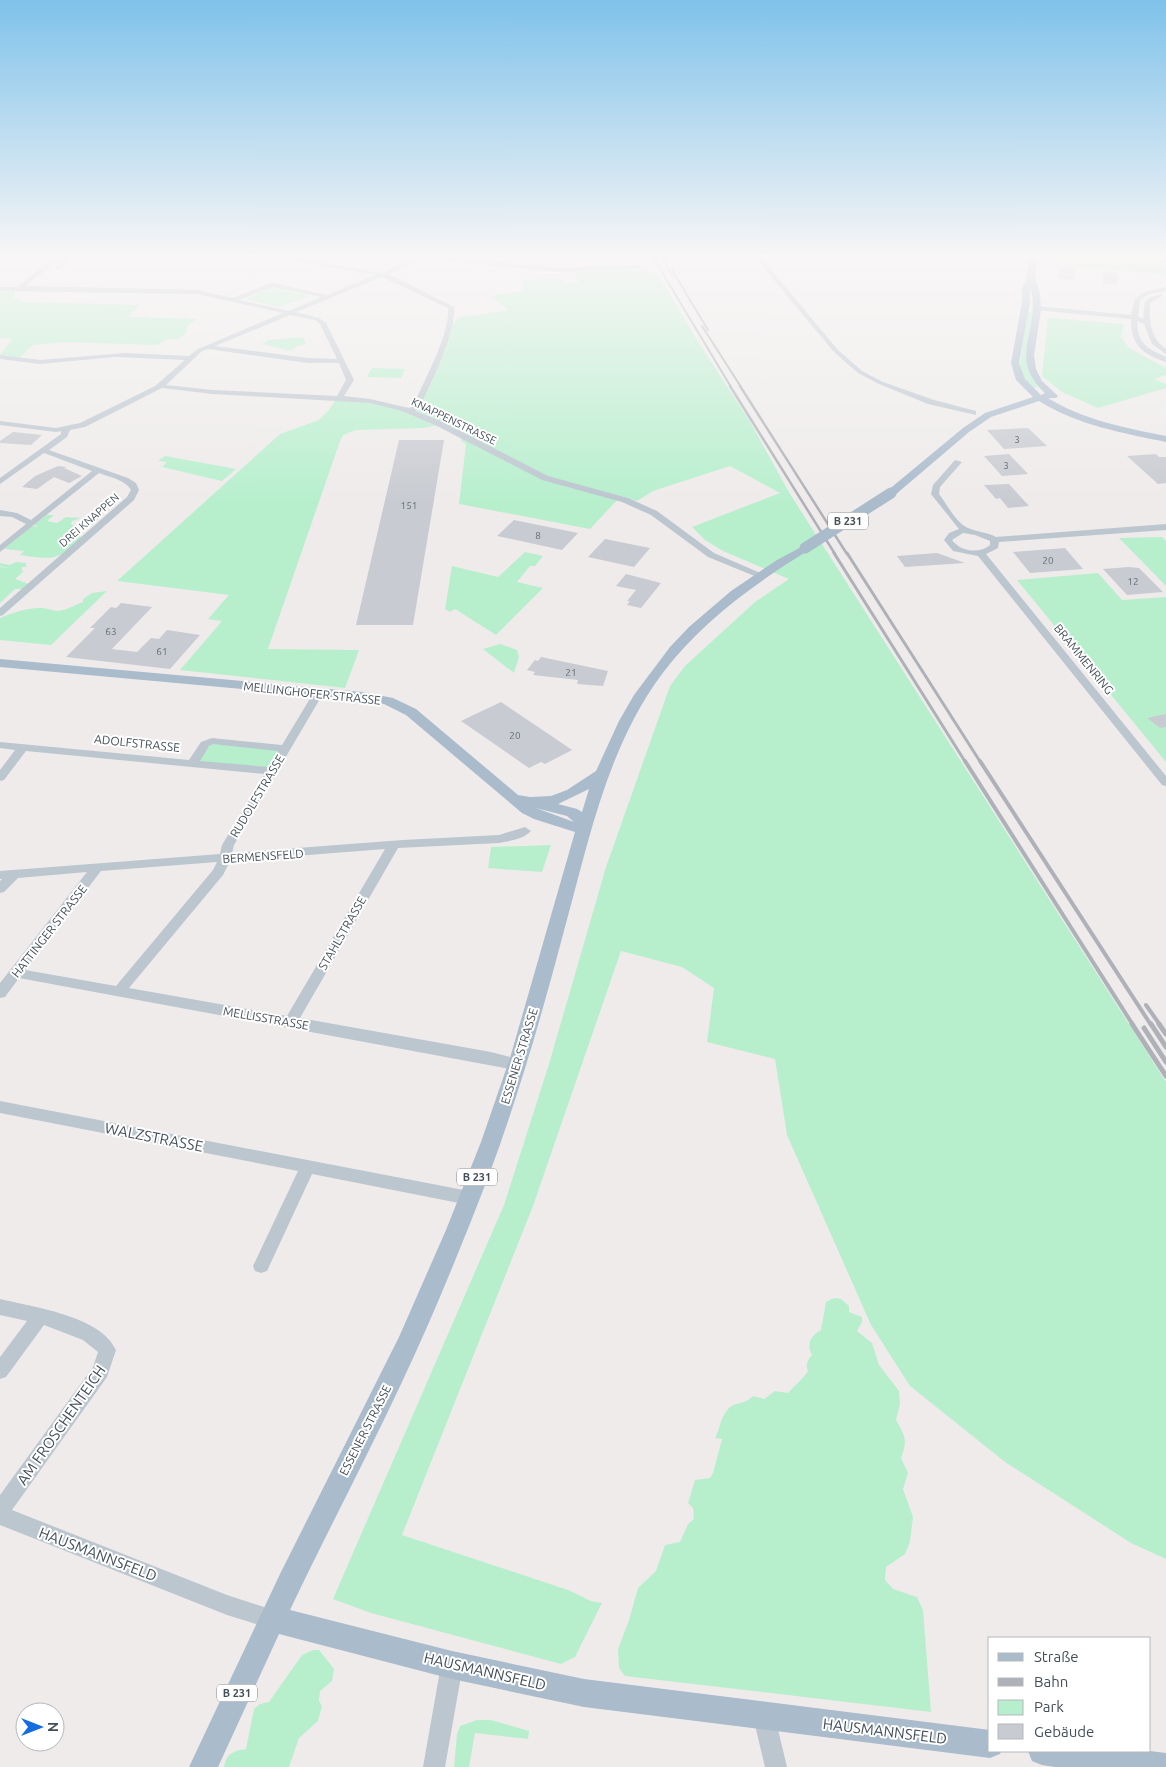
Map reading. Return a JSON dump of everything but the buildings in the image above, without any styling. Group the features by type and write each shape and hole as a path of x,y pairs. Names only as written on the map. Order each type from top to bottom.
{"main road":[{"path":"1020,336 1016,368 1021,381 1065,410 1102,424 1166,438"},
{"path":"1033,336 1029,363 1042,395 1093,414 1166,432"},
{"name":"ESSENER STRASSE","path":"946,446 949,435 954,428 976,411 998,402 1042,395"},
{"name":"ESSENER STRASSE","path":"203,1767 272,1619 396,1369 470,1198 505,1102 530,1024 584,830 602,774 628,717 659,670 714,610 760,575 891,492 971,426 988,415 1042,395"},
{"name":"B 231","path":"976,411 988,415"},
{"name":"MELLINGHOFER STRASSE","path":"0,663 319,692 374,698 402,706 414,714 531,813 584,830"},
{"path":"538,804 568,796 602,774"},
{"path":"511,797 575,813 583,821 584,830"},
{"name":"HAUSMANNSFELD","path":"272,1619 452,1665 584,1693 988,1744"},
{"path":"1050,1752 1166,1767"}],"street":[{"path":"0,423 50,430 82,425 160,386 189,358 206,348 234,336"},
{"path":"329,336 350,381 339,398"},
{"path":"410,411 416,407 445,336"},
{"path":"825,336 842,357 871,378 922,398 976,411"},
{"path":"1135,336 1138,343 1146,350 1166,360"},
{"path":"1150,336 1151,341 1166,352"},
{"path":"206,348 240,349 294,360 341,361"},
{"path":"0,357 18,362 50,363 108,355 189,358"},
{"name":"KNAPPENSTRASSE","path":"160,386 213,392 339,398 378,403 410,411 545,478 612,496 654,513 712,555 760,575"},
{"path":"0,482 64,435 66,429"},
{"name":"DREI KNAPPEN","path":"0,613 133,495 135,488 128,481 43,450"},
{"path":"958,462 936,487 935,494 955,521 966,531"},
{"path":"0,549 98,470"},
{"path":"0,513 14,515 32,523"},
{"path":"994,540 995,546 993,548 980,553 963,551 949,544 948,540 951,535 966,531 980,533 994,540 1166,528"},
{"name":"BRAMMENRING","path":"980,553 1166,783"},
{"name":"RUDOLFSTRASSE","path":"119,991 219,872 226,858 228,845 319,692"},
{"path":"193,763 205,744 212,741 286,749"},
{"name":"ADOLFSTRASSE","path":"0,744 272,771"},
{"path":"0,778 5,764 24,746"},
{"name":"BERMENSFELD","path":"0,875 394,845 499,839 511,837 525,831"},
{"name":"STAHLSTRASSE","path":"290,1023 394,845"},
{"name":"HATTINGER STRASSE","path":"0,993 97,868"},
{"path":"0,889 14,874"},
{"name":"MELLISSTRASSE","path":"16,973 482,1056 516,1064"},
{"name":"WALZSTRASSE","path":"0,1107 470,1198"},
{"path":"261,1266 308,1167"},
{"name":"AM FROSCHENTEICH","path":"0,1307 40,1317 85,1332 106,1347 106,1356 101,1371 0,1511"},
{"path":"0,1371 40,1317"},
{"name":"HAUSMANNSFELD","path":"0,1515 228,1606 272,1619"},
{"path":"434,1767 452,1665"},
{"path":"764,1717 776,1767"}],"green space":[{"path":"0,336 182,336 179,339 167,339 157,345 65,342 33,345 18,359 0,355 12,339 0,338"},
{"path":"444,336 695,336 749,420 790,494 1166,1082 1166,1559 1131,1543 1005,1462 910,1386 871,1325 787,1135 775,1059 707,1042 714,988 682,967 621,951 533,1206 402,1535 568,1590 591,1601 602,1603 575,1657 561,1664 371,1613 333,1599 504,1205 549,1064 606,867 670,686 685,666 755,602 789,579 723,551 705,540 692,527 780,493 730,466 653,491 637,501 621,496 590,529 459,504 466,444 461,441 461,434 440,425 422,428 356,430 343,435 340,441 268,649 359,650 345,688 180,670 222,621 208,619 229,595 117,581 280,434 319,420 329,410 336,398 370,402 411,412 417,407"},
{"path":"1024,336 1029,336 1027,361 1033,379 1039,387 1031,388 1019,369"},
{"path":"1046,336 1121,336 1129,348 1166,368 1166,375 1154,379 1166,384 1166,388 1098,408 1062,392 1042,376"},
{"path":"303,337 306,344 298,346 291,351 262,344 268,340"},
{"path":"372,368 405,369 401,378 367,377"},
{"path":"165,456 236,469 222,481 162,467 167,462 158,461"},
{"path":"47,515 54,515 47,521 57,523 66,517 81,518 72,521 71,525 75,525 74,531 82,538 60,555 48,558 20,555 24,551 4,549 32,526 38,527 34,525"},
{"path":"1162,537 1166,541 1166,586 1119,538"},
{"path":"525,552 543,556 535,566 530,566 517,582 543,588 496,635 455,609 450,612 445,609 452,566 498,577"},
{"path":"16,562 26,563 26,567 22,567 22,571 24,571 15,579 29,584 24,589 15,589 0,603 0,567 9,568 0,566 0,563 10,565"},
{"path":"1098,573 1122,600 1166,597 1166,762 1017,580"},
{"path":"107,591 51,645 0,640 0,618 32,608 64,610 83,602 83,599 92,593"},
{"path":"500,644 517,650 519,657 514,673 483,649"},
{"path":"207,743 286,749 272,771 193,763"},
{"path":"551,845 542,872 488,868 491,847"},
{"path":"834,1298 841,1299 849,1306 849,1312 862,1317 862,1322 857,1331 872,1343 879,1365 899,1391 900,1404 896,1420 902,1430 905,1442 901,1458 908,1473 903,1489 913,1517 910,1542 905,1554 886,1567 885,1580 893,1589 917,1597 923,1610 931,1712 625,1676 619,1668 618,1649 638,1588 656,1571 665,1545 680,1542 688,1524 694,1519 693,1508 688,1503 695,1480 710,1478 713,1473 722,1439 715,1438 724,1414 731,1406 747,1401 753,1396 764,1399 775,1391 788,1393 801,1380 808,1371 808,1360 812,1355 809,1347 810,1340 821,1330 826,1302"},
{"path":"313,1650 319,1650 334,1669 332,1681 320,1691 319,1701 322,1706 318,1721 299,1738 289,1767 224,1767 231,1754 246,1749 254,1709 260,1704 269,1702 302,1655"},
{"path":"477,1720 491,1720 529,1731 528,1739 475,1733 469,1767 454,1767 457,1734 460,1726"}],"railway":[{"path":"701,336 731,387"},
{"path":"709,336 741,387"},
{"path":"730,386 835,554"},
{"path":"740,386 847,554"},
{"path":"834,553 966,763"},
{"path":"847,553 981,763"},
{"path":"965,761 1133,1025"},
{"path":"980,761 1151,1025"},
{"path":"1146,1005 1160,1025"},
{"path":"1132,1024 1166,1076"},
{"path":"1151,1024 1166,1047"},
{"path":"1159,1024 1166,1034"},
{"path":"1144,1028 1166,1062"}]}
